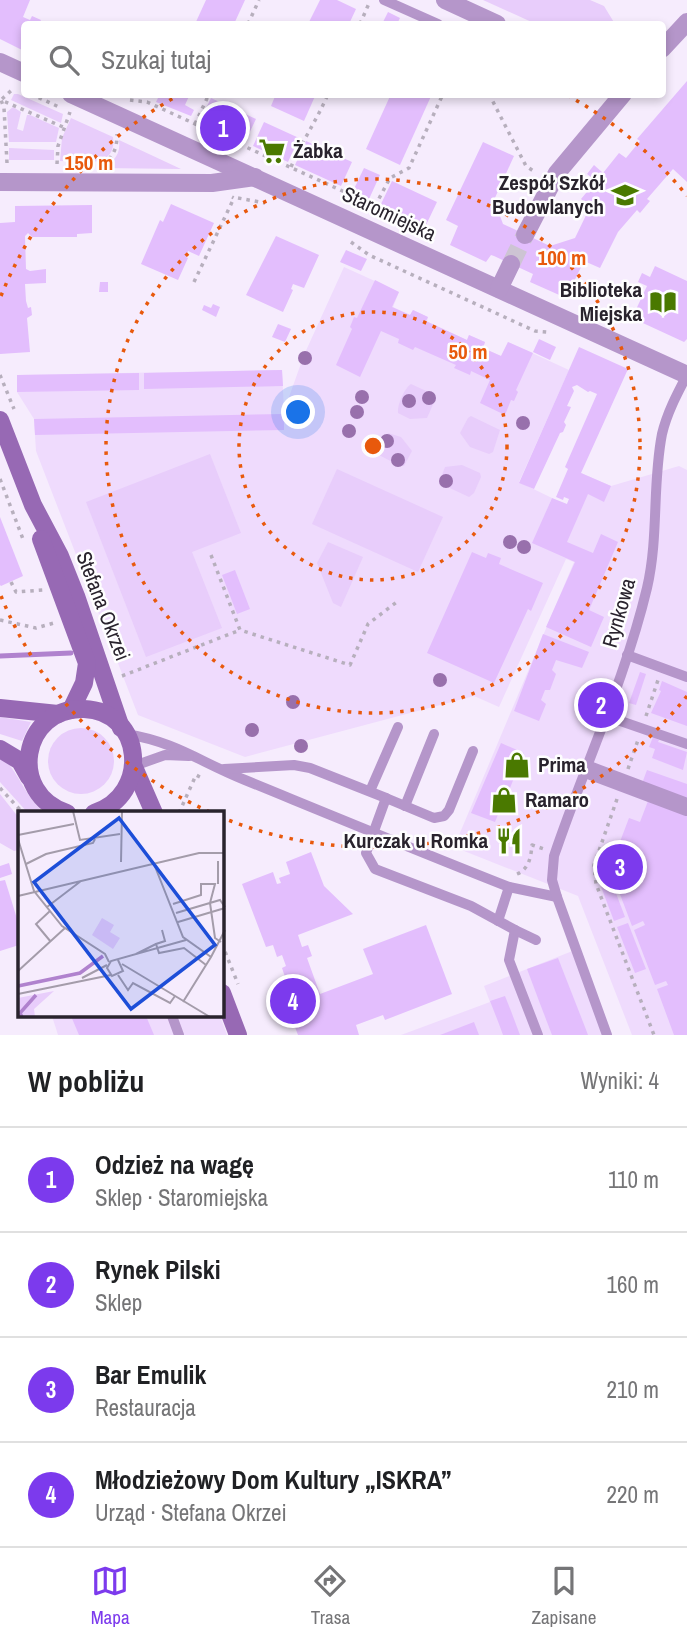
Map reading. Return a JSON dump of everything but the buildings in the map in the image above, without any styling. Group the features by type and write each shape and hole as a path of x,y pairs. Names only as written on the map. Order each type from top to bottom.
{"street":[{"path":"445,0 477,20"},
{"path":"666,46 687,22"},
{"path":"0,62 21,72"},
{"path":"525,234 557,173 620,98"},
{"name":"Staromiejska","path":"70,104 256,177 687,375"},
{"path":"0,182 212,183 256,177"},
{"path":"499,289 511,264"},
{"name":"Stefana Okrzei","path":"7,414 37,528 69,618 85,653 88,670 80,695 65,712 38,731 30,746 28,763 32,780"},
{"name":"Stefana Okrzei","path":"33,505 68,576 133,754 134,766"},
{"path":"0,708 99,712 124,731"},
{"path":"0,749 20,761 46,802 63,811"},
{"path":"99,811 110,806 124,793 134,766"},
{"path":"134,766 153,811"},
{"path":"586,769 687,807"},
{"path":"224,998 238,1035"}],"lane":[{"path":"384,0 431,21"},
{"name":"Rynkowa","path":"607,1035 552,880 555,853 627,655 654,557 663,432 670,408 687,375"},
{"path":"627,655 687,677"},
{"path":"606,716 687,744"},
{"path":"370,791 398,727"},
{"path":"124,731 152,738 202,758 221,770 373,834 557,897"},
{"path":"405,806 434,734"},
{"path":"221,770 294,765 310,768 434,818 444,816 473,751"},
{"path":"134,766 165,755 202,758"},
{"path":"386,798 366,853 375,869 471,906 536,940"},
{"path":"498,921 511,881"},
{"path":"515,930 509,960 538,1035"},
{"path":"173,1018 180,1035"}],"path":[{"path":"250,21 260,0"},
{"path":"361,21 371,0"},
{"path":"195,124 207,98"},
{"path":"291,167 326,98"},
{"path":"375,206 390,178 409,168 441,98"},
{"path":"491,98 526,166 535,172"},
{"path":"7,163 4,108 1,100 63,127"},
{"path":"124,100 147,102 375,206 415,231"},
{"path":"68,164 57,164 58,146 70,104"},
{"path":"101,164 109,160 116,151 117,134"},
{"path":"0,163 19,163"},
{"path":"221,197 270,204"},
{"path":"194,282 234,198"},
{"path":"344,237 369,255 535,331 547,332"},
{"path":"0,375 7,414"},
{"path":"0,479 24,543"},
{"path":"211,555 240,630"},
{"path":"38,579 45,598"},
{"path":"11,582 16,592 43,590"},
{"path":"120,676 240,630 349,664 368,624 398,601"},
{"path":"0,620 36,628 69,618"},
{"path":"117,668 124,687"},
{"path":"654,1035 596,884 594,869 662,668"},
{"path":"180,811 196,775 208,780"},
{"path":"0,788 21,811"},
{"path":"511,881 524,871 531,857 532,845 555,853"},
{"path":"594,869 606,869 617,875 628,869"}],"shaded area":[{"path":"483,0 590,0 604,6 613,21 529,21"},
{"path":"14,94 18,94 21,98 27,98 63,114 61,123 11,100"},
{"path":"13,107 21,112 17,129 23,131 27,115 30,115 59,128 56,142 9,142 7,112"},
{"path":"71,118 113,137 113,148 109,155 96,161 60,161 62,138"},
{"path":"119,140 181,169 102,168 116,157"},
{"path":"9,148 54,150 54,160 9,160"},
{"path":"344,267 399,292 393,307 410,315 413,310 428,317 427,322 467,340 469,335 485,342 483,348 501,356 508,342 569,370 519,482 552,498 533,543 567,504 581,473 611,486 679,466 687,470 687,1035 632,1035 578,896 454,847 574,562 566,559 499,707 474,696 245,757 138,715 36,451 34,419 17,392 17,375 282,370 284,411 304,355"},
{"path":"411,384 435,395 427,418 410,419 398,413 402,397"},
{"path":"471,416 500,430 493,452 489,454 470,447 460,433"},
{"path":"388,433 401,437 412,451 404,466 377,454"},
{"path":"210,454 241,533 192,552 222,628 146,657 86,502"},
{"path":"462,465 480,473 481,477 474,493 469,497 439,483 445,467"},
{"path":"337,469 443,517 418,572 312,524"},
{"path":"328,542 363,557 341,607 333,603 317,563"},
{"path":"0,717 31,722 22,741 0,734"},
{"path":"81,728 104,738 114,761 104,784 81,794 58,784 48,761 58,738"},
{"path":"0,755 43,811 26,811 0,782"},
{"path":"0,794 18,817 18,850 14,851 0,843"},
{"path":"575,950 605,1035 401,1035 490,1002 484,986"},
{"path":"53,1018 221,1018 227,1035 58,1035"}],"waterway":[{"path":"0,656 71,653"}],"tunnel":[{"path":"511,264 525,235"}],"place":[{"name":"Odzież na wagę","path":"223,128"},
{"name":"Żabka","path":"272,151"},
{"name":"Zespół Szkół Budowlanych","path":"625,195"},
{"name":"Biblioteka Miejska","path":"663,302"},
{"name":"Rynek Pilski","path":"601,705"},
{"name":"Prima","path":"517,765"},
{"name":"Ramaro","path":"504,800"},
{"name":"Kurczak u Romka","path":"509,841"},
{"name":"Bar Emulik","path":"620,867"},
{"name":"Młodzieżowy Dom Kultury „ISKRA”","path":"293,1001"}]}
